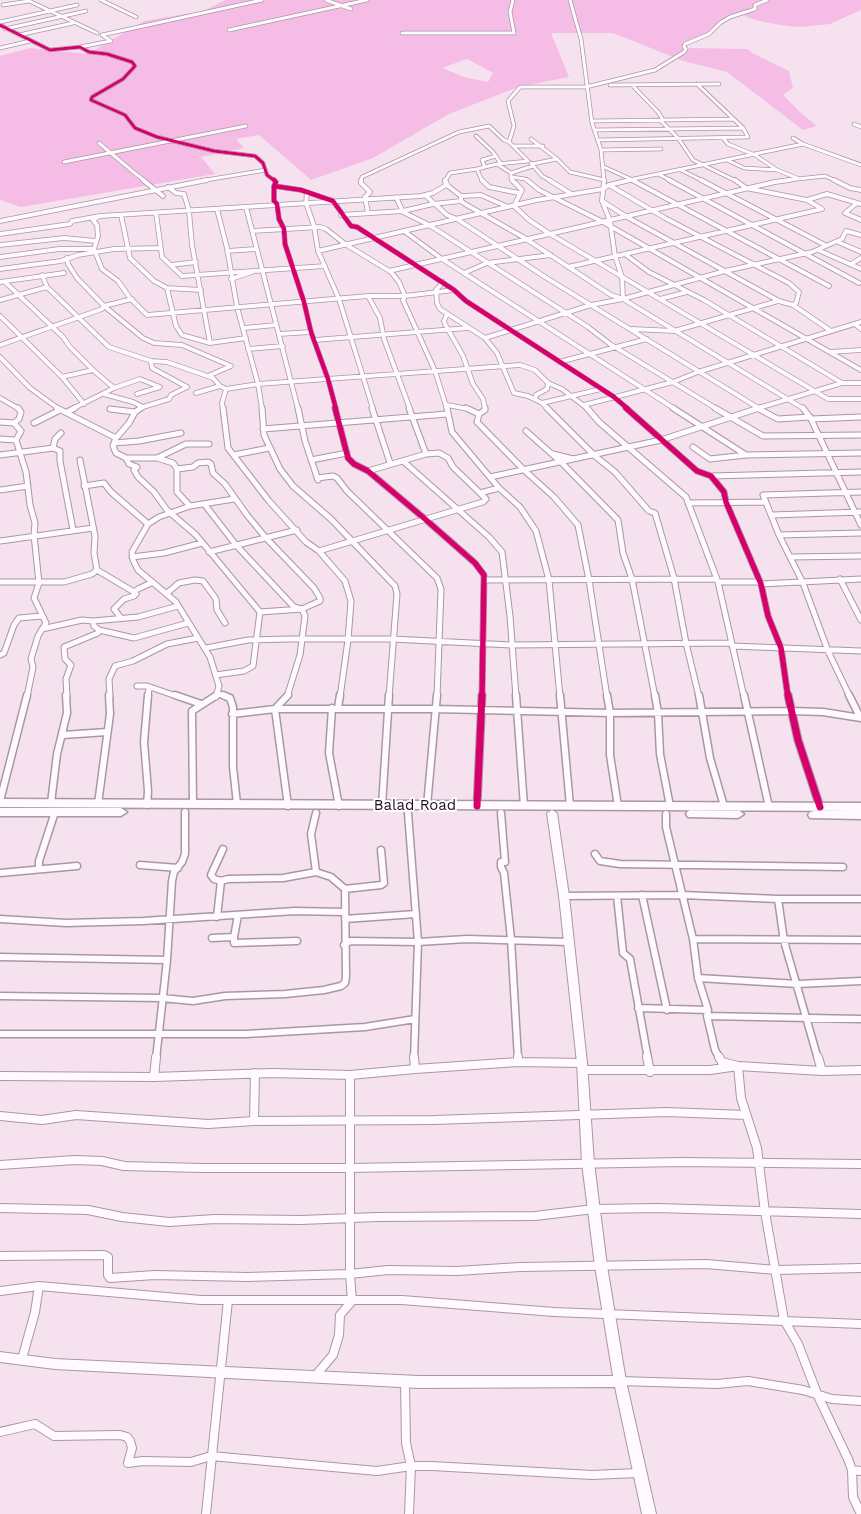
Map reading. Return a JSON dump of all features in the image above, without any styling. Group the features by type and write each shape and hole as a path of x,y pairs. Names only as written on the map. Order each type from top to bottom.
{"highway":[{"name":"Balad Road","path":"0,802 53,807 189,808 237,804 288,806 618,806 668,810 861,815"},
{"name":"Balad Road","path":"0,812 98,804 316,813 552,814 724,806 861,807"}],"street":[{"path":"101,0 136,17"},
{"path":"0,24 6,29 50,50 80,48 111,41 102,35 111,32 262,0"},
{"path":"326,0 351,9"},
{"path":"229,30 367,0"},
{"path":"402,32 514,33 510,12 512,0"},
{"path":"570,0 589,86 592,121 601,150 604,167 602,201 610,221 615,256 622,277 623,300"},
{"path":"589,86 612,82 645,71 655,70 684,52 686,49 684,44 709,34 720,23 730,17 755,9 755,5 767,0"},
{"path":"3,5 27,1 97,33"},
{"path":"0,24 77,5"},
{"path":"0,30 86,11"},
{"path":"19,35 73,22"},
{"path":"0,48 30,41"},
{"path":"80,48 88,52 106,54 134,64 130,72 123,79 92,97 91,100 124,115 135,128 172,141 214,151 251,154 263,163 267,175 276,182 274,186 274,201 277,204 279,219 284,229 285,244 304,302 311,332 328,379 348,458 354,464 368,471 425,519 475,563 484,575 482,710 477,806"},
{"path":"598,140 748,137 743,128 697,84"},
{"path":"509,142 514,126 508,101 520,87 719,84"},
{"path":"568,267 650,250 822,209 807,200 751,190 690,156 678,138 661,121 662,118 658,112 632,85"},
{"path":"592,121 734,119"},
{"path":"854,124 861,127"},
{"path":"64,162 246,126"},
{"path":"368,213 365,195 370,192 361,183 362,177 451,134 489,126 504,140 509,142 542,176 570,193"},
{"path":"594,130 743,128"},
{"path":"476,136 502,164"},
{"path":"723,138 728,144 754,156 777,170 799,179"},
{"path":"793,138 803,144 861,165"},
{"path":"531,139 543,146 570,172 604,180"},
{"path":"99,143 163,196"},
{"path":"318,250 570,193 603,189 609,185 679,169 754,156 803,144"},
{"path":"513,146 531,148 543,146"},
{"path":"601,150 662,148"},
{"path":"485,167 482,160 496,156"},
{"path":"0,234 70,224 72,221 100,216 425,195 433,193 446,185 445,181 450,174 497,164 531,164 557,159"},
{"path":"726,160 744,168 777,170"},
{"path":"497,164 512,175 525,179 539,190 603,222 861,370"},
{"path":"512,175 531,164"},
{"path":"604,167 632,180 725,232 830,286"},
{"path":"478,169 484,183 489,187 519,193"},
{"path":"679,169 825,245"},
{"path":"0,221 168,187 266,170"},
{"path":"658,174 859,283"},
{"path":"512,175 511,179 522,190 514,206"},
{"path":"389,271 652,210 751,190 767,184 825,176 850,188 861,190"},
{"path":"445,181 461,198 482,214 528,240 610,295 623,300 804,409 858,512 861,525"},
{"path":"609,185 754,266 789,283 792,288 799,292 793,305"},
{"path":"274,186 306,192 333,201 339,208 341,215 352,226 357,227 443,282 466,301 614,397 697,471 711,476 861,472"},
{"path":"168,187 176,193 184,194 190,211 191,240 199,274 210,343"},
{"path":"306,192 306,203 314,226 318,250 339,299 349,337 390,463"},
{"path":"807,200 827,194 859,203"},
{"path":"425,195 447,215 457,219 496,246 647,338 691,369 778,419 861,417"},
{"path":"341,215 402,210 481,195 508,208"},
{"path":"396,197 402,210 429,225 747,429 763,436 861,435"},
{"path":"602,201 626,217 677,243 778,301 793,305 831,331"},
{"path":"859,203 845,213 861,220"},
{"path":"514,206 529,220 550,234 814,390 832,400 861,399"},
{"path":"246,207 283,346 301,426 318,480 333,476 337,478 347,491 437,578 441,589 436,709 427,806"},
{"path":"217,209 237,307 258,384 264,419 263,429 269,448 280,469 293,486 332,520 395,586 397,594 392,639 382,806"},
{"path":"156,213 162,257 182,276 325,266"},
{"path":"121,215 132,262 154,281 167,288 201,290"},
{"path":"100,216 93,220 97,226 95,250 102,269 118,281 147,314 368,296 405,296 454,290"},
{"path":"252,231 314,226 326,229 344,244 396,276 405,296 403,300 435,371 447,405 447,414 452,432 472,459 520,507 534,528 549,580 570,806"},
{"path":"486,338 565,313 623,300 674,284 818,250 825,245 838,242 848,231 861,235"},
{"path":"404,232 442,259 746,455"},
{"path":"0,245 64,238 96,241"},
{"path":"838,242 861,251"},
{"path":"0,257 59,249 160,248"},
{"path":"227,251 256,248"},
{"path":"0,269 67,258 95,250"},
{"path":"818,250 861,269"},
{"path":"464,273 487,263 551,255"},
{"path":"626,255 649,272 674,284 842,383"},
{"path":"67,258 68,264 77,278 104,306 148,341 154,344 182,345 230,366 230,368 208,376"},
{"path":"851,264 861,258"},
{"path":"171,264 196,262"},
{"path":"231,279 254,271"},
{"path":"2,282 42,275 64,274"},
{"path":"42,275 47,287 109,347 150,361 167,362 208,376 215,379 220,386"},
{"path":"2,282 18,294 52,326 93,370 114,388"},
{"path":"443,282 437,287 437,303 447,314 486,338 497,352 514,393 542,403 595,456 614,472 649,511 655,513 674,578 686,643 703,713 710,758 724,806"},
{"path":"0,300 47,287"},
{"path":"167,288 176,326 182,335 210,343 246,338"},
{"path":"660,299 687,292"},
{"path":"368,296 380,318 383,334 426,454"},
{"path":"0,345 77,316 102,309 104,306 132,299"},
{"path":"630,329 674,331 751,307 778,301"},
{"path":"447,314 444,320 468,368 473,384 483,399 485,410 479,414 477,422 575,520 580,531 610,713 610,755 618,806"},
{"path":"0,316 22,336 84,404"},
{"path":"584,406 673,382 698,372 756,356 861,322"},
{"path":"855,324 861,329"},
{"path":"244,328 276,325"},
{"path":"314,340 468,328"},
{"path":"279,334 311,332"},
{"path":"559,362 647,338"},
{"path":"248,349 283,346"},
{"path":"830,352 861,350"},
{"path":"0,357 30,388 60,410 67,412 115,440 139,441 181,433"},
{"path":"110,409 135,412 169,399 171,395 187,387 152,368 150,361"},
{"path":"196,393 220,386 226,388 258,384 524,365 535,370 548,383 562,389 584,406 599,422 686,497 717,581 769,807"},
{"path":"62,378 93,370"},
{"path":"67,412 114,388 140,380 160,387 137,394"},
{"path":"535,399 536,395 547,389 548,383"},
{"path":"490,477 595,456 661,440 814,390 842,383 861,383"},
{"path":"226,388 222,403 225,413 227,444 252,481 306,542 336,569 348,589 351,601 348,640 335,708 329,753 340,806"},
{"path":"542,403 601,390"},
{"path":"104,394 133,402 143,408"},
{"path":"1,402 19,408 20,414 14,423"},
{"path":"447,405 466,408 479,414"},
{"path":"34,423 60,410"},
{"path":"135,412 129,423 115,440 116,453 126,458 157,458 173,463 176,469 177,492 190,506"},
{"path":"263,429 447,414"},
{"path":"0,422 14,423 21,431 16,440"},
{"path":"526,431 562,463 618,520 623,553 632,579 658,713 660,754 668,810 666,827 693,940 698,978 714,1050 722,1062 738,1066 822,1071 861,1070"},
{"path":"53,448 55,439 61,433"},
{"path":"0,439 16,440"},
{"path":"0,802 25,708 33,667 31,659 46,623 34,598 39,583 34,535 35,523 21,452 16,440"},
{"path":"157,458 186,444 209,444"},
{"path":"0,455 53,448 60,451 73,530"},
{"path":"234,454 269,448"},
{"path":"693,448 710,459 746,455 861,453"},
{"path":"311,460 347,453"},
{"path":"318,551 486,501 453,467 448,458 439,453 426,454 390,463 368,471"},
{"path":"551,453 574,460"},
{"path":"126,458 129,464 136,467 134,470 138,477 154,492 171,513 188,526 242,588 260,612 251,669 216,675"},
{"path":"80,460 93,528 97,570"},
{"path":"403,461 499,546 502,552 507,579 524,806"},
{"path":"176,469 208,462 211,464 213,473 225,484 234,499 266,538 318,593 320,601 302,610 260,612"},
{"path":"711,476 724,492 726,502 761,583 768,616 780,648 790,711 820,807"},
{"path":"84,486 104,483 111,492 148,524"},
{"path":"0,490 28,486"},
{"path":"480,493 499,488"},
{"path":"861,492 765,493 763,495 779,535 803,583 828,651 861,718"},
{"path":"154,1077 167,960 172,881 185,854 193,760 190,740 192,711 201,704 215,698 219,686 206,648 188,624 178,606 167,593 138,570 132,557 134,547 148,524 159,517 190,506 234,499"},
{"path":"688,503 766,502"},
{"path":"205,505 236,545 294,607 302,610 305,616 293,682 287,697 275,709"},
{"path":"772,515 858,512"},
{"path":"0,540 93,528"},
{"path":"209,552 297,530"},
{"path":"779,535 861,534"},
{"path":"132,557 164,553 202,543"},
{"path":"790,557 861,556"},
{"path":"0,582 64,582 92,574 97,570"},
{"path":"97,570 134,592"},
{"path":"190,573 197,580"},
{"path":"484,580 674,578 761,583 803,583 861,579"},
{"path":"840,579 861,620"},
{"path":"167,593 175,588 177,584 197,580 203,581 211,589 216,600 217,610 225,623"},
{"path":"121,618 114,609 124,599 136,594 134,592 151,583 150,581"},
{"path":"42,629 82,620 93,621 138,617 178,606"},
{"path":"0,655 4,653 15,622 19,618 42,616"},
{"path":"93,621 94,626 99,630 134,638 188,624"},
{"path":"39,869 39,861 53,807 57,754 67,713 66,679 71,665 66,659 64,647 98,633 99,630"},
{"path":"98,804 110,714 109,679 115,666 133,661 167,644 198,638"},
{"path":"206,648 256,640 392,639 438,640 482,644 732,644 828,651 861,651"},
{"path":"137,686 201,704"},
{"path":"147,805 148,791 144,742 149,688"},
{"path":"217,693 230,698 233,706 233,767 237,804"},
{"path":"232,714 275,709 335,708 562,713 790,711 823,712 861,718"},
{"path":"275,709 288,806"},
{"path":"63,735 107,732"},
{"path":"316,813 311,834 316,872"},
{"path":"408,813 418,942 415,1069"},
{"path":"501,813 505,862 501,862 501,867 504,873 511,938 518,1062"},
{"path":"552,814 564,896 582,1066 588,1163 594,1209 620,1380 638,1473 649,1514"},
{"path":"0,996 162,998 193,1001 225,996 285,994 324,990 341,986 345,983 345,889 331,876 316,872 283,878 228,879 221,881 214,879 211,875 223,849"},
{"path":"345,889 381,885 384,883 381,850"},
{"path":"595,854 600,861 620,864 843,867"},
{"path":"140,865 178,868"},
{"path":"0,873 77,866"},
{"path":"217,917 221,881"},
{"path":"642,895 666,1010"},
{"path":"564,896 682,895 778,899 861,899"},
{"path":"617,896 623,953 630,959 650,1072"},
{"path":"778,899 784,941 822,1071"},
{"path":"0,919 66,923 169,920 295,911 344,912"},
{"path":"345,919 416,914"},
{"path":"238,915 234,943 297,941"},
{"path":"212,938 234,936"},
{"path":"344,945 350,941 418,942 468,938 511,938 568,942"},
{"path":"693,940 861,940"},
{"path":"0,957 167,960"},
{"path":"698,978 798,984 861,981"},
{"path":"638,1008 808,1020 861,1020"},
{"path":"0,1034 246,1034 365,1027 415,1018"},
{"path":"0,1076 350,1075 518,1062 650,1072 696,1068 710,1070 738,1066"},
{"path":"738,1066 741,1098 757,1148 765,1212 784,1320 798,1344 818,1396 856,1471 853,1497 861,1514"},
{"path":"254,1121 255,1074"},
{"path":"315,1376 333,1355 339,1335 340,1315 352,1302 350,1274 350,1075"},
{"path":"0,1116 42,1120 76,1115 208,1124 254,1121 585,1116 666,1112 746,1115"},
{"path":"0,1164 75,1160 102,1161 124,1166 152,1168 350,1168 588,1163 861,1164"},
{"path":"0,1208 88,1210 122,1217 169,1222 215,1219 301,1220 535,1216 594,1209 657,1208 861,1214"},
{"path":"0,1256 104,1255 108,1256 108,1275 110,1278 155,1275 247,1277 350,1274 388,1270 457,1272 520,1267 706,1264 776,1270 861,1268"},
{"path":"0,1291 39,1286 228,1300 352,1302 402,1300 554,1312 861,1324"},
{"path":"22,1359 35,1312 39,1286"},
{"path":"206,1514 228,1300"},
{"path":"0,1357 54,1364 405,1382 620,1380 718,1384 748,1381 803,1390 818,1396 861,1401"},
{"path":"405,1382 406,1443 411,1466 409,1514"},
{"path":"0,1432 34,1424 54,1436 120,1435 130,1441 132,1448 128,1463 144,1461 191,1462 211,1456 376,1472 411,1466 592,1474 638,1473"}],"shaded area":[{"path":"225,0 861,0 861,10 830,24 799,27 780,25 755,20 741,14 721,23 710,34 686,44 687,48 748,49 752,53 789,71 793,88 783,95 817,126 803,130 727,72 683,61 613,33 551,33 569,77 518,87 449,114 373,158 311,180 259,135 236,139 244,148 201,157 215,174 21,207 0,200 0,56 30,48 88,54 144,21 204,11","holes":["467,59 493,73 488,82 464,77 442,68"]}],"cycle path":[{"path":"0,25 50,50 80,47 89,52 107,54 132,62 135,66 123,79 92,97 91,100 125,115 135,128 157,137 214,151 255,156 263,163 267,175 276,182 274,186 274,201 277,204 279,219 284,229 285,244 304,302 311,332 328,379 348,458 354,464 368,471 425,519 475,563 484,575 482,710 477,806"},
{"path":"274,186 301,190 333,201 351,226 357,227 454,290 466,301 614,397 697,471 711,476 724,492 726,502 761,584 768,616 781,648 790,711 820,807"}]}
